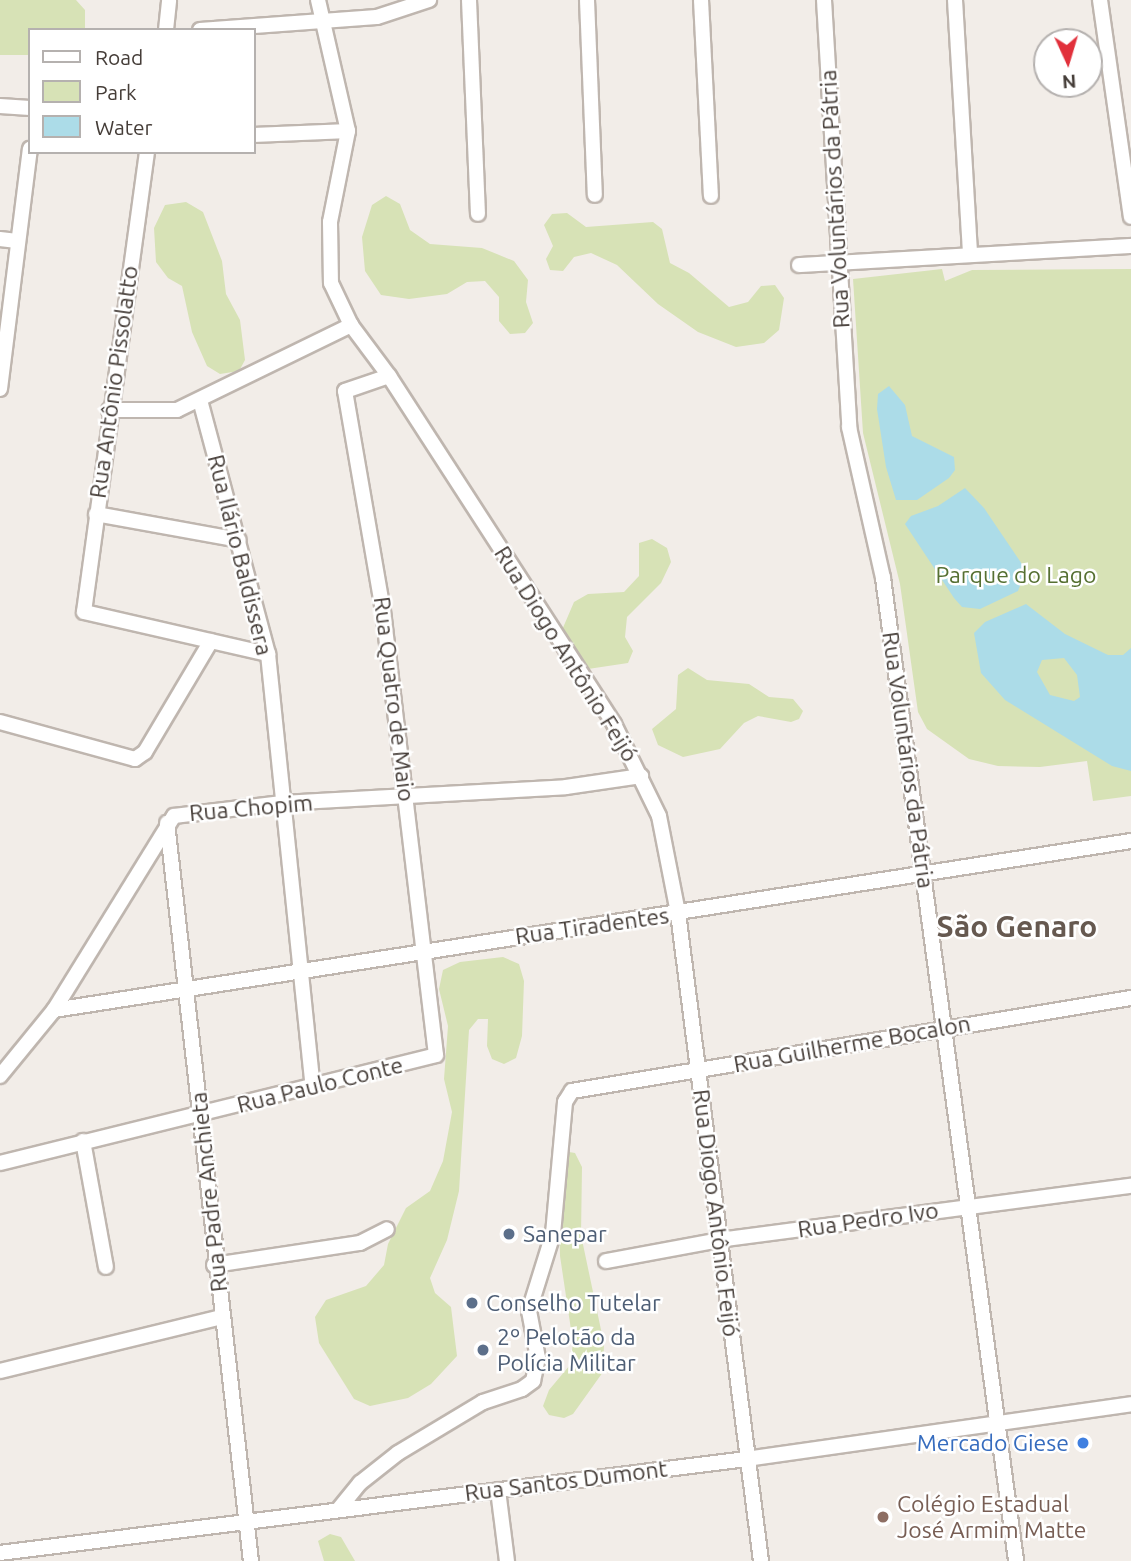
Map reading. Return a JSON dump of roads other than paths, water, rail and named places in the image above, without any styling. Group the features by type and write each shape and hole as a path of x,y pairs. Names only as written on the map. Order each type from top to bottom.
{"street":[{"path":"166,28 169,0"},
{"name":"Rua Diogo Antônio Feijó","path":"318,0 321,23 348,131 327,252 331,284 351,325 389,376 614,724 659,816 678,913 761,1561"},
{"path":"235,28 377,17 429,0"},
{"path":"469,0 478,214"},
{"path":"587,0 595,195"},
{"path":"701,0 711,196"},
{"name":"Rua Voluntários da Pátria","path":"824,0 849,427 883,578 946,1027 995,1421 1016,1561"},
{"path":"955,0 970,254"},
{"path":"1100,0 1131,217"},
{"path":"0,106 28,108"},
{"path":"256,135 348,131"},
{"path":"0,389 29,154"},
{"name":"Rua Antônio Pissolatto","path":"147,154 109,410 84,612 211,641"},
{"path":"0,239 17,241"},
{"path":"799,265 1131,246"},
{"path":"109,410 149,413 200,401 351,325"},
{"name":"Rua Quatro de Maio","path":"389,376 345,391 382,605 426,950 436,1055"},
{"name":"Rua Ilário Baldissera","path":"200,401 268,654 313,1086"},
{"path":"96,514 239,540"},
{"path":"0,722 135,759 145,752 211,641 268,654"},
{"name":"Rua Chopim","path":"0,1076 54,1010 167,823 174,816 282,803 406,799 641,776"},
{"name":"Rua Padre Anchieta","path":"167,823 203,1114 214,1265 251,1561"},
{"name":"Rua Tiradentes","path":"54,1010 1131,841"},
{"name":"Rua Guilherme Bocalon","path":"338,1510 360,1483 398,1453 474,1406 522,1389 533,1381 538,1358 529,1311 553,1234 565,1102 572,1091 1131,998"},
{"name":"Rua Paulo Conte","path":"0,1163 436,1055"},
{"path":"83,1141 106,1267"},
{"name":"Rua Pedro Ivo","path":"606,1261 719,1240 1131,1186"},
{"path":"214,1265 360,1243 387,1229"},
{"path":"0,1371 222,1317"},
{"name":"Rua Santos Dumont","path":"0,1553 747,1459 995,1421 1131,1404"},
{"path":"498,1490 507,1561"}],"water":[{"path":"889,386 905,405 912,436 954,457 955,470 949,478 917,500 896,500 886,467 877,409 878,394"},
{"path":"965,488 984,508 1026,570 1018,591 980,609 962,607 954,598 905,524 911,516 938,506"},
{"path":"1026,604 1065,634 1108,655 1123,655 1131,648 1131,771 1112,766 1005,700 981,673 974,633 985,622","holes":["1064,658 1077,675 1080,697 1074,701 1050,695 1037,672 1042,660"]}],"place":[{"name":"Sanepar","path":"509,1234"},
{"name":"Conselho Tutelar","path":"472,1303"},
{"name":"2º Pelotão da Polícia Militar","path":"483,1350"},
{"name":"Mercado Giese","path":"1083,1443"},
{"name":"Colégio Estadual José Armim Matte","path":"883,1517"}],"district":[{"name":"São Genaro","path":"1017,926"}],"park label":[{"name":"Parque do Lago","path":"1016,575"}]}
